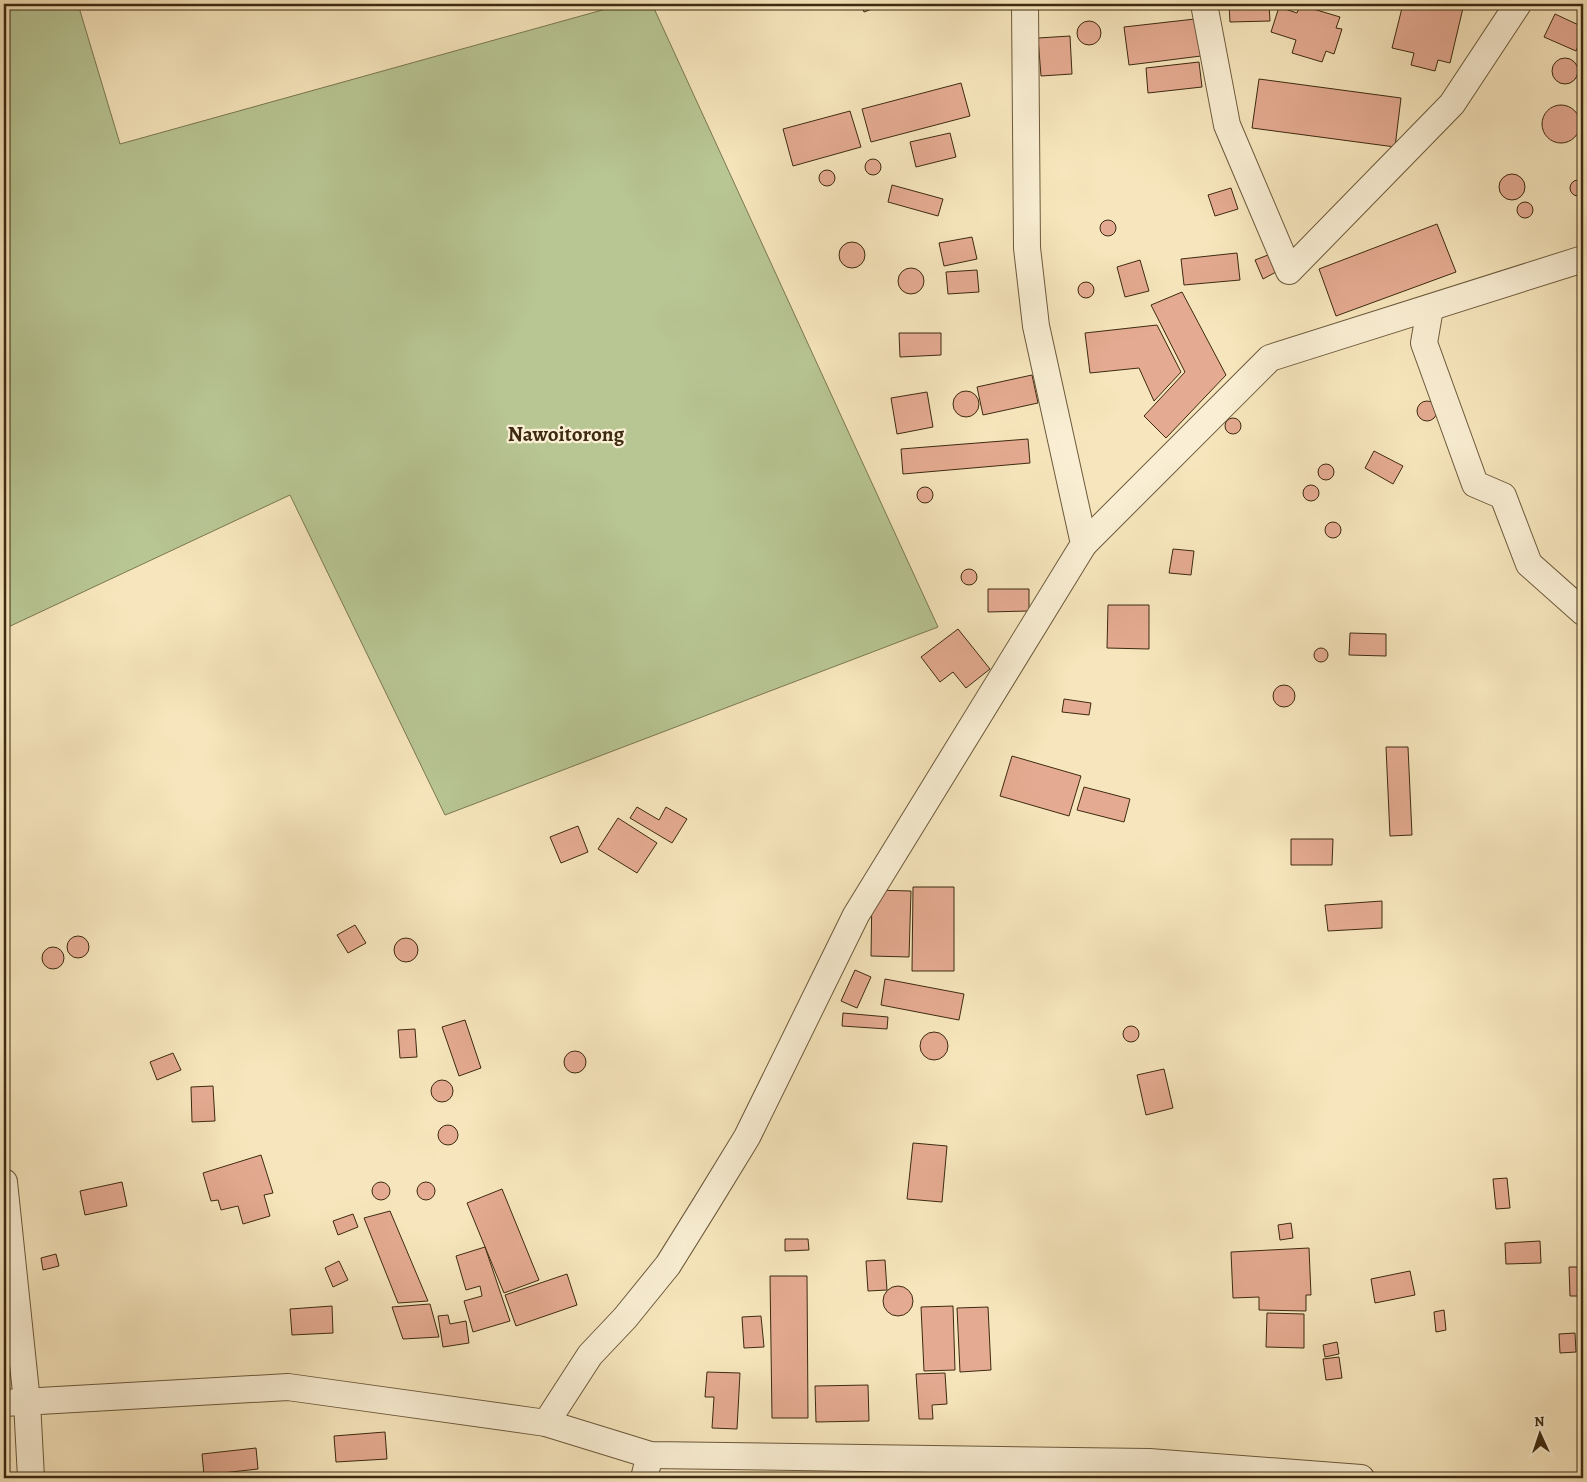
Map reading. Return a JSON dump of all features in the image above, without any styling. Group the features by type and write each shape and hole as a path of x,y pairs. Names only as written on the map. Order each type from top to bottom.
{"street":[{"path":"1025,4 1027,248 1036,326 1084,544"},
{"path":"1204,4 1227,125 1289,271 1452,104 1518,4"},
{"path":"546,1423 590,1355 626,1318 668,1265 706,1204 747,1137 856,915 1084,544 1270,358 1583,259"},
{"path":"1430,308 1424,343 1475,484 1503,496 1528,564 1583,612"},
{"path":"4,1182 15,1403 31,1478"},
{"path":"15,1403 288,1387 546,1423 647,1467 1149,1462 1361,1478"}],"green space":[{"path":"4,4 78,4 120,144 624,4 652,4 938,627 445,815 290,495 4,629"}],"building":[{"path":"861,4 885,4 864,12"},
{"path":"1229,4 1269,4 1270,21 1230,22"},
{"path":"1403,4 1447,4 1463,8 1450,63 1438,60 1435,71 1411,65 1414,53 1392,48"},
{"path":"1300,5 1340,17 1336,28 1342,29 1334,54 1326,51 1322,62 1292,53 1296,40 1271,32 1279,7 1297,13"},
{"path":"1555,14 1583,27 1583,35 1576,51 1544,37"},
{"path":"1195,19 1201,56 1129,65 1124,27"},
{"path":"1089,21 1097,25 1101,33 1097,41 1089,45 1081,41 1077,33 1081,25"},
{"path":"1070,36 1072,74 1041,76 1038,38"},
{"path":"1565,58 1574,62 1578,71 1574,80 1565,84 1556,80 1552,71 1556,62"},
{"path":"1199,62 1202,87 1148,93 1146,68"},
{"path":"1259,79 1401,98 1395,147 1252,128"},
{"path":"961,83 970,116 871,142 862,109"},
{"path":"1561,105 1574,111 1580,124 1574,137 1561,143 1548,137 1542,124 1548,111"},
{"path":"850,111 861,147 793,166 783,129"},
{"path":"950,133 956,157 916,167 910,142"},
{"path":"870,159 876,159 881,164 879,173 870,175 865,170 865,164"},
{"path":"824,170 830,170 835,175 833,184 824,186 819,181 819,175"},
{"path":"1512,174 1521,178 1525,187 1521,196 1512,200 1503,196 1499,187 1503,178"},
{"path":"1578,180 1586,188 1578,196 1570,188"},
{"path":"892,185 943,199 938,216 888,202"},
{"path":"1231,188 1238,209 1215,216 1208,195"},
{"path":"1522,202 1528,202 1533,207 1531,216 1522,218 1517,213 1517,207"},
{"path":"1105,220 1111,220 1116,225 1114,234 1105,236 1100,231 1100,225"},
{"path":"1437,224 1456,272 1336,316 1319,269"},
{"path":"972,237 977,259 944,266 939,243"},
{"path":"852,242 861,246 865,255 861,264 852,268 843,264 839,255 843,246"},
{"path":"1237,253 1240,280 1184,285 1181,259"},
{"path":"1268,255 1276,272 1263,279 1255,260"},
{"path":"1140,260 1149,291 1125,297 1117,267"},
{"path":"911,268 920,272 924,281 920,290 911,294 902,290 898,281 902,272"},
{"path":"977,270 979,292 948,294 946,272"},
{"path":"1083,282 1089,282 1094,287 1092,296 1083,298 1078,293 1078,287"},
{"path":"1182,292 1226,375 1166,438 1144,416 1185,372 1151,305"},
{"path":"1157,325 1181,372 1154,401 1139,368 1090,373 1085,333"},
{"path":"899,333 941,333 941,355 900,357"},
{"path":"1032,375 1038,403 983,415 977,387"},
{"path":"966,391 975,395 979,404 975,413 966,417 957,413 953,404 957,395"},
{"path":"927,392 933,427 897,434 891,398"},
{"path":"1427,401 1434,404 1437,411 1434,418 1427,421 1420,418 1417,411 1420,404"},
{"path":"1230,418 1236,418 1241,423 1239,432 1230,434 1225,429 1225,423"},
{"path":"1028,439 1030,463 903,474 901,449"},
{"path":"1374,451 1403,466 1393,484 1365,468"},
{"path":"1323,464 1329,464 1334,469 1332,478 1323,480 1318,475 1318,469"},
{"path":"1308,485 1314,485 1319,490 1317,499 1308,501 1303,496 1303,490"},
{"path":"922,487 928,487 933,492 931,501 922,503 917,498 917,492"},
{"path":"1330,522 1336,522 1341,527 1339,536 1330,538 1325,533 1325,527"},
{"path":"1173,549 1194,551 1191,575 1169,573"},
{"path":"966,569 972,569 977,574 975,583 966,585 961,580 961,574"},
{"path":"988,589 1029,589 1029,611 988,612"},
{"path":"1108,605 1149,605 1149,649 1107,648"},
{"path":"958,629 990,669 966,688 953,672 940,682 921,657"},
{"path":"1350,633 1386,634 1386,656 1349,655"},
{"path":"1321,648 1326,650 1328,655 1326,660 1321,662 1316,660 1314,655 1316,650"},
{"path":"1284,685 1292,688 1295,696 1292,704 1284,707 1276,704 1273,696 1276,688"},
{"path":"1064,699 1091,703 1089,715 1062,712"},
{"path":"1386,747 1408,747 1412,835 1390,836"},
{"path":"1012,756 1081,776 1069,816 1000,796"},
{"path":"1084,787 1130,799 1124,822 1077,810"},
{"path":"637,807 659,820 666,807 687,819 672,843 630,818"},
{"path":"618,818 657,843 637,873 598,849"},
{"path":"578,826 588,852 561,863 550,837"},
{"path":"1291,839 1333,839 1332,865 1291,865"},
{"path":"913,887 954,887 954,971 912,971"},
{"path":"872,890 911,891 909,957 871,956"},
{"path":"1382,901 1382,928 1328,931 1325,905"},
{"path":"355,925 366,943 348,953 337,935"},
{"path":"78,936 88,943 89,947 82,957 78,958 68,951 67,947 74,937"},
{"path":"406,938 414,942 418,950 414,958 406,962 398,958 394,950 398,942"},
{"path":"53,947 61,950 64,958 61,966 53,969 45,966 42,958 45,950"},
{"path":"855,970 871,977 857,1008 841,1001"},
{"path":"885,979 964,994 959,1020 881,1005"},
{"path":"843,1013 888,1017 887,1029 842,1026"},
{"path":"465,1020 481,1068 459,1076 442,1027"},
{"path":"1131,1026 1139,1034 1131,1042 1123,1034"},
{"path":"415,1029 417,1057 400,1058 398,1030"},
{"path":"934,1032 944,1036 948,1046 944,1056 934,1060 924,1056 920,1046 924,1036"},
{"path":"571,1051 579,1051 586,1058 586,1066 579,1073 571,1073 564,1066 564,1058"},
{"path":"173,1053 181,1070 157,1080 150,1062"},
{"path":"1164,1069 1173,1108 1146,1115 1137,1075"},
{"path":"442,1080 450,1083 453,1091 450,1099 442,1102 434,1099 431,1091 434,1083"},
{"path":"213,1086 215,1121 192,1122 191,1087"},
{"path":"448,1125 455,1128 458,1135 455,1142 448,1145 441,1142 438,1135 441,1128"},
{"path":"913,1143 947,1146 942,1202 907,1199"},
{"path":"261,1155 273,1193 264,1195 270,1216 243,1224 238,1206 221,1210 218,1200 211,1201 203,1173"},
{"path":"1507,1178 1510,1208 1496,1209 1493,1179"},
{"path":"122,1182 127,1206 85,1215 80,1191"},
{"path":"381,1182 389,1187 390,1191 385,1199 381,1200 373,1195 372,1191 377,1183"},
{"path":"426,1182 432,1185 435,1191 432,1197 426,1200 420,1197 417,1191 420,1185"},
{"path":"502,1189 539,1280 504,1293 467,1203"},
{"path":"390,1211 428,1301 398,1303 364,1218"},
{"path":"353,1214 358,1227 338,1235 333,1221"},
{"path":"1291,1223 1293,1238 1280,1240 1278,1225"},
{"path":"785,1239 808,1239 809,1250 785,1251"},
{"path":"1540,1241 1541,1263 1506,1264 1505,1243"},
{"path":"485,1247 510,1321 473,1332 464,1301 482,1296 480,1286 466,1290 456,1256"},
{"path":"1309,1248 1311,1295 1306,1295 1306,1311 1259,1310 1259,1297 1233,1298 1231,1252"},
{"path":"56,1254 59,1266 43,1270 41,1258"},
{"path":"885,1260 887,1290 868,1291 866,1261"},
{"path":"339,1261 348,1280 333,1287 325,1268"},
{"path":"1569,1267 1583,1267 1583,1296 1570,1296"},
{"path":"1410,1271 1415,1295 1375,1303 1371,1279"},
{"path":"567,1274 577,1305 516,1326 505,1295"},
{"path":"770,1276 807,1276 808,1418 772,1418"},
{"path":"898,1286 908,1291 913,1301 908,1311 898,1316 888,1311 883,1301 888,1291"},
{"path":"430,1304 439,1337 403,1339 392,1307"},
{"path":"332,1306 333,1333 292,1335 290,1309"},
{"path":"953,1306 955,1370 924,1371 921,1307"},
{"path":"988,1307 991,1370 960,1372 957,1308"},
{"path":"1444,1310 1446,1330 1436,1332 1434,1312"},
{"path":"1267,1313 1304,1314 1304,1348 1266,1347"},
{"path":"448,1315 450,1324 466,1321 469,1343 443,1347 438,1316"},
{"path":"761,1316 764,1347 744,1348 742,1317"},
{"path":"1575,1333 1576,1352 1560,1353 1559,1334"},
{"path":"1337,1342 1339,1354 1325,1357 1323,1345"},
{"path":"1339,1357 1342,1378 1326,1380 1323,1359"},
{"path":"707,1372 740,1373 737,1429 712,1428 714,1397 705,1397"},
{"path":"945,1373 947,1404 932,1405 933,1419 919,1419 916,1374"},
{"path":"868,1385 869,1421 816,1422 815,1386"},
{"path":"385,1432 387,1459 336,1462 334,1436"},
{"path":"256,1448 258,1469 204,1475 202,1454"}],"district":[{"name":"Nawoitorong","path":"566,434"}]}
